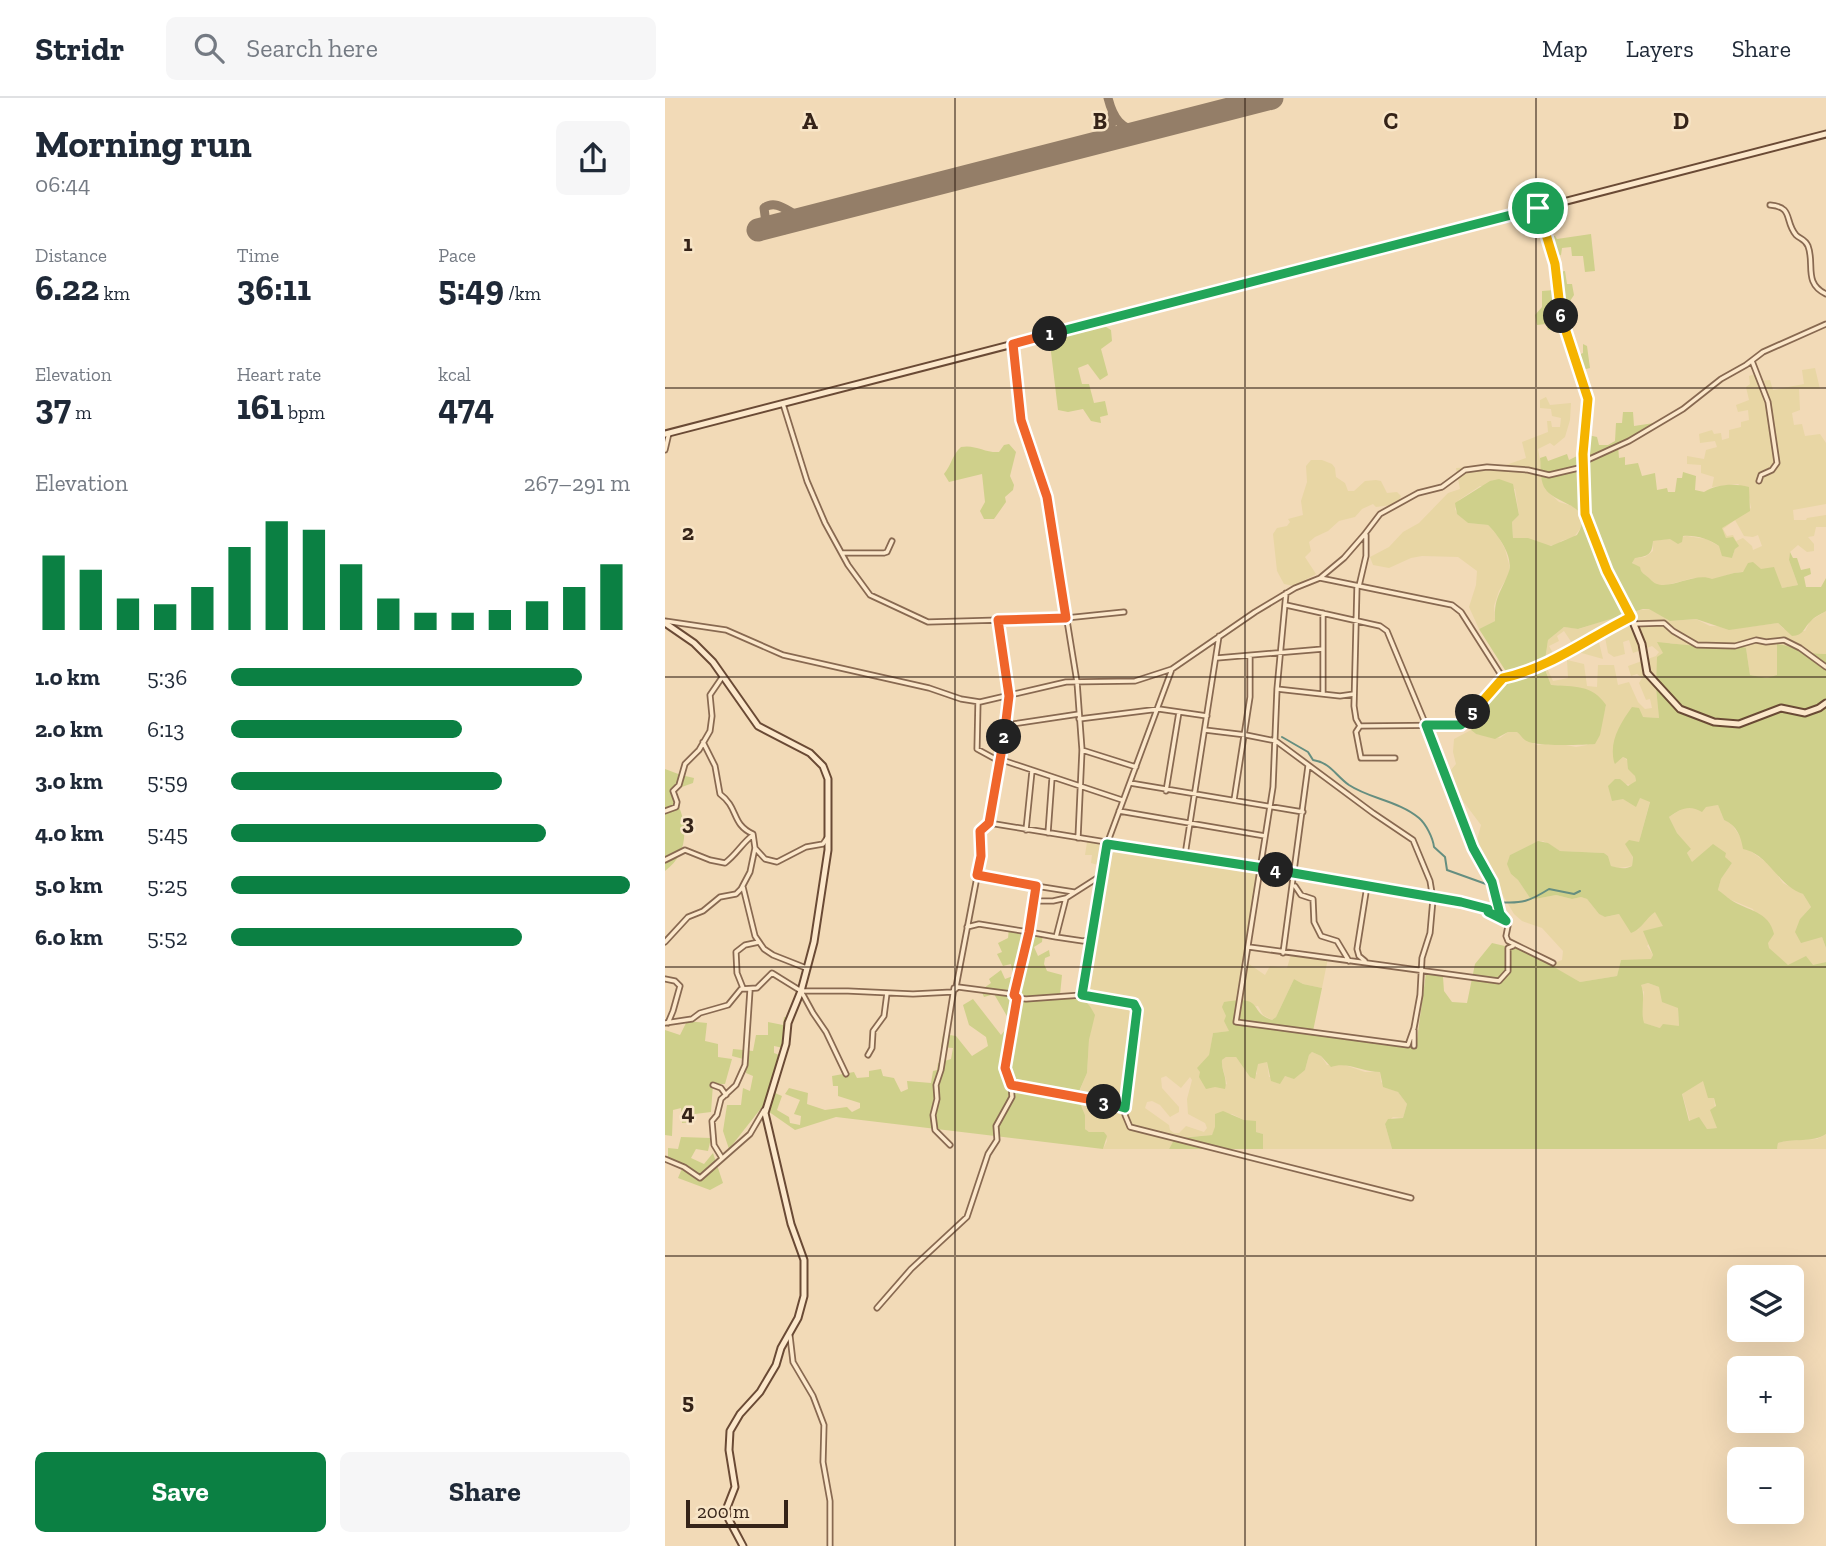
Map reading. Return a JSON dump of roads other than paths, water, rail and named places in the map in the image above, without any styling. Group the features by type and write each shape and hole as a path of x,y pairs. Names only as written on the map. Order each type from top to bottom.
{"street":[{"path":"665,450 667,434 1826,134"},
{"path":"1770,205 1779,205 1785,210 1797,237 1805,241 1809,248 1812,280 1821,292 1826,294"},
{"path":"1538,208 1554,261 1559,308 1567,339 1588,399 1583,464 1586,518 1607,571 1642,644 1647,673 1678,707 1720,723 1738,724 1781,708 1805,713 1826,703"},
{"path":"665,622 726,629 783,655 929,688 978,702 1077,682 1135,681 1172,669 1286,593 1320,578 1342,559 1380,514 1418,493 1441,487 1465,470 1487,467 1528,470 1549,475 1583,464 1683,409 1721,379 1763,352 1826,324"},
{"path":"1013,344 1021,420 1047,497 1077,682 1082,750 1078,838"},
{"path":"1752,361 1768,402 1777,463 1772,470 1761,475 1759,481"},
{"path":"783,404 807,481 825,523 869,594 924,621 1066,618 1124,612"},
{"path":"1366,533 1366,556 1358,586 1354,694 1355,715 1360,726 1357,738 1361,758 1395,758"},
{"path":"842,553 884,553 892,541"},
{"path":"1320,578 1428,599 1457,608 1503,678"},
{"path":"1286,593 1277,689 1273,787 1237,1023 1404,1046 1408,1045 1414,1028"},
{"path":"1286,605 1380,626 1387,631 1473,848 1492,882 1500,914 1508,926 1506,936 1515,945 1533,951 1553,963"},
{"path":"1323,613 1323,694"},
{"path":"950,1145 935,1130 933,1115 937,1099 937,1080 981,856 980,831 989,823 1006,724 1009,696 998,620"},
{"path":"1360,726 1461,725 1503,678 1513,677 1562,657 1586,640 1632,620 1664,623 1696,645 1735,646 1756,640 1784,640 1826,667"},
{"path":"665,622 694,643 713,662 758,726 810,753 823,766 828,779 829,832 823,886 808,969 788,1021 786,1044 766,1108 765,1121 804,1265 804,1296 776,1365 760,1392 740,1414 730,1431 729,1450 735,1487 726,1510 743,1546"},
{"path":"1185,856 1219,636"},
{"path":"1217,658 1323,649"},
{"path":"1234,800 1250,697 1250,656"},
{"path":"1082,995 1107,844 1172,669"},
{"path":"665,811 676,807 673,790 680,785 685,764 699,750 712,725 710,695 723,676"},
{"path":"1277,689 1340,696 1354,694"},
{"path":"978,702 977,749 999,760 1122,800"},
{"path":"1006,724 1159,709 1207,716"},
{"path":"1166,790 1179,712"},
{"path":"1205,730 1276,741 1413,840 1430,881 1432,895 1430,933 1422,958 1414,1046"},
{"path":"703,742 716,766 720,794 729,801 741,828 753,834"},
{"path":"1082,750 1136,767"},
{"path":"1283,953 1308,766"},
{"path":"1026,830 1032,771"},
{"path":"1048,833 1052,778"},
{"path":"1130,783 1303,812"},
{"path":"1119,811 1266,836"},
{"path":"989,823 1432,895 1480,906 1488,909 1497,919 1506,921"},
{"path":"755,848 765,859 777,862 807,847 823,844 829,832"},
{"path":"665,942 688,917 703,911 720,897 736,894 743,887 750,872 755,848 753,834"},
{"path":"665,860 685,850 725,863 740,851 742,844 753,834"},
{"path":"977,875 1075,892"},
{"path":"1034,900 1046,902 1066,898 1101,875"},
{"path":"1294,884 1301,895 1313,900 1314,922 1321,936 1337,941 1349,961"},
{"path":"877,1308 911,1269 967,1216 988,1154 997,1140 996,1126 1012,1097 1005,1068 1036,886"},
{"path":"1367,886 1357,949 1359,956 1370,963"},
{"path":"743,887 752,927 764,949 808,969"},
{"path":"1056,937 1066,898"},
{"path":"967,927 979,924 1083,941 1091,939"},
{"path":"743,989 737,973 736,952 745,945 759,942"},
{"path":"1249,947 1499,981 1509,971 1508,948 1515,945"},
{"path":"743,989 750,990 761,986 772,973 801,991 826,1032 846,1074"},
{"path":"665,979 675,981 680,986 666,1023 692,1019 700,1013 728,1005 743,989"},
{"path":"801,991 947,993 955,988"},
{"path":"955,988 1016,996 1055,998 1082,995 1137,1005 1125,1108 1126,1123 1135,1129 1411,1198"},
{"path":"722,1158 714,1145 712,1121 717,1115 721,1099 736,1085 745,1065 750,990"},
{"path":"867,1055 872,1048 873,1031 884,1016 887,993"},
{"path":"713,1085 721,1088 726,1095"},
{"path":"1011,1085 1125,1108"},
{"path":"665,1158 700,1178 750,1134 766,1108"},
{"path":"790,1336 792,1361 813,1396 824,1424 823,1462 829,1501 830,1546"}],"waterway":[{"path":"1282,737 1308,752 1313,760 1329,767 1349,785 1411,812 1429,831 1434,847 1445,857 1447,870 1486,884 1493,894"},
{"path":"1497,898 1499,902 1520,902 1549,889 1574,894 1580,891"}]}
